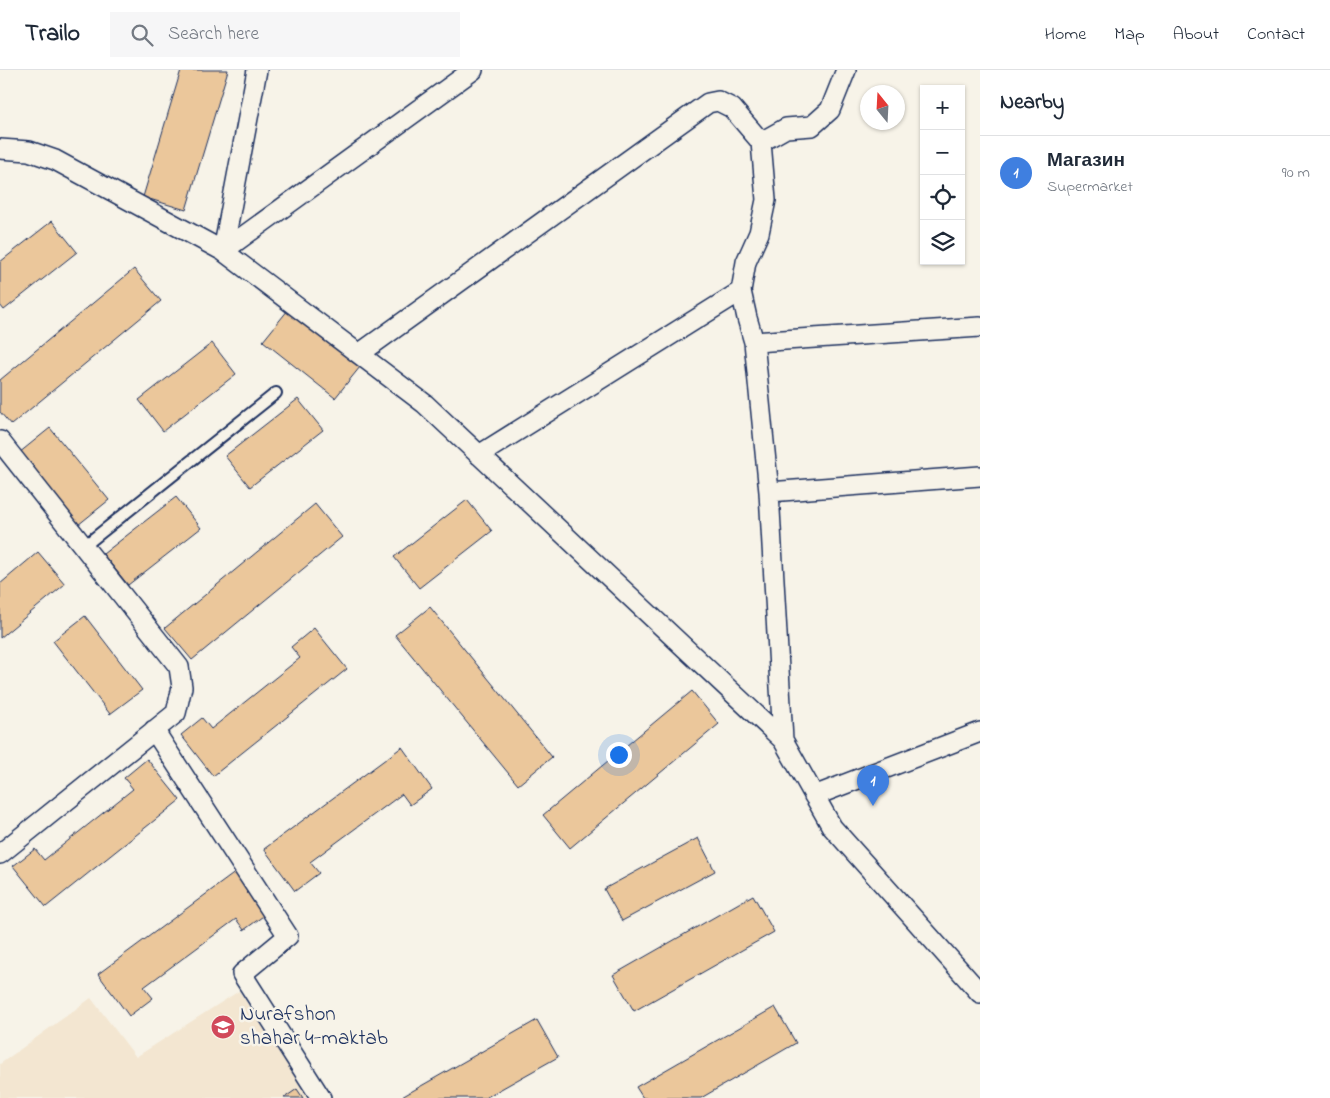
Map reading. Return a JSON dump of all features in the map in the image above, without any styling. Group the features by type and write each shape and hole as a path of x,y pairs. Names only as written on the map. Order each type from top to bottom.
{"street":[{"path":"223,251 257,70"},
{"path":"223,251 473,70"},
{"path":"761,142 786,128 812,126 830,110 846,70"},
{"path":"359,354 708,104 718,101 732,108 761,142 766,200 759,233 746,262 741,291 754,342 769,492 783,740"},
{"path":"0,149 29,151 55,160 223,251 425,404 783,740 832,827 980,993"},
{"path":"480,455 741,291"},
{"path":"754,342 980,327"},
{"path":"0,441 179,667 182,687 176,713 0,854"},
{"path":"769,492 980,476"},
{"path":"154,730 288,936 242,974 321,1098"},
{"path":"814,796 980,732"}],"lane":[{"path":"83,547 276,393"}],"shaded area":[{"name":"Nurafshon shahar 4-maktab","path":"239,991 311,1098 0,1098 0,1064 91,998 136,1057"}],"building":[{"path":"181,70 228,70 186,210 143,197"},
{"path":"52,221 77,252 4,310 0,305 0,262"},
{"path":"134,269 161,301 11,425 0,412 0,380"},
{"path":"288,310 360,367 335,398 263,341"},
{"path":"212,343 236,374 163,431 139,400"},
{"path":"298,399 323,430 250,487 225,456"},
{"path":"50,428 109,500 78,525 19,453"},
{"path":"176,497 201,528 128,585 103,554"},
{"path":"467,500 492,531 419,588 394,557"},
{"path":"315,504 342,537 192,660 165,628"},
{"path":"38,552 65,584 0,638 0,584"},
{"path":"430,607 552,757 518,785 395,635"},
{"path":"85,616 142,690 110,714 53,641"},
{"path":"314,628 347,669 213,776 181,735 202,718 211,729 300,658 291,647"},
{"path":"692,691 719,724 570,848 543,815"},
{"path":"402,747 432,789 410,805 402,794 310,862 319,873 295,891 264,849"},
{"path":"147,759 180,800 46,907 13,866 35,849 44,860 133,789 124,778"},
{"path":"698,838 715,871 622,921 604,889"},
{"path":"236,872 266,914 244,930 236,919 144,987 153,998 129,1016 98,974"},
{"path":"753,895 774,932 634,1011 613,975"},
{"path":"775,1007 796,1043 701,1098 643,1098 636,1087"},
{"path":"537,1020 558,1057 485,1098 400,1098"},
{"path":"297,1089 303,1098 284,1098"}],"place":[{"name":"Магазин","path":"873,806"},
{"name":"Nurafshon shahar 4-maktab","path":"223,1027"}]}
